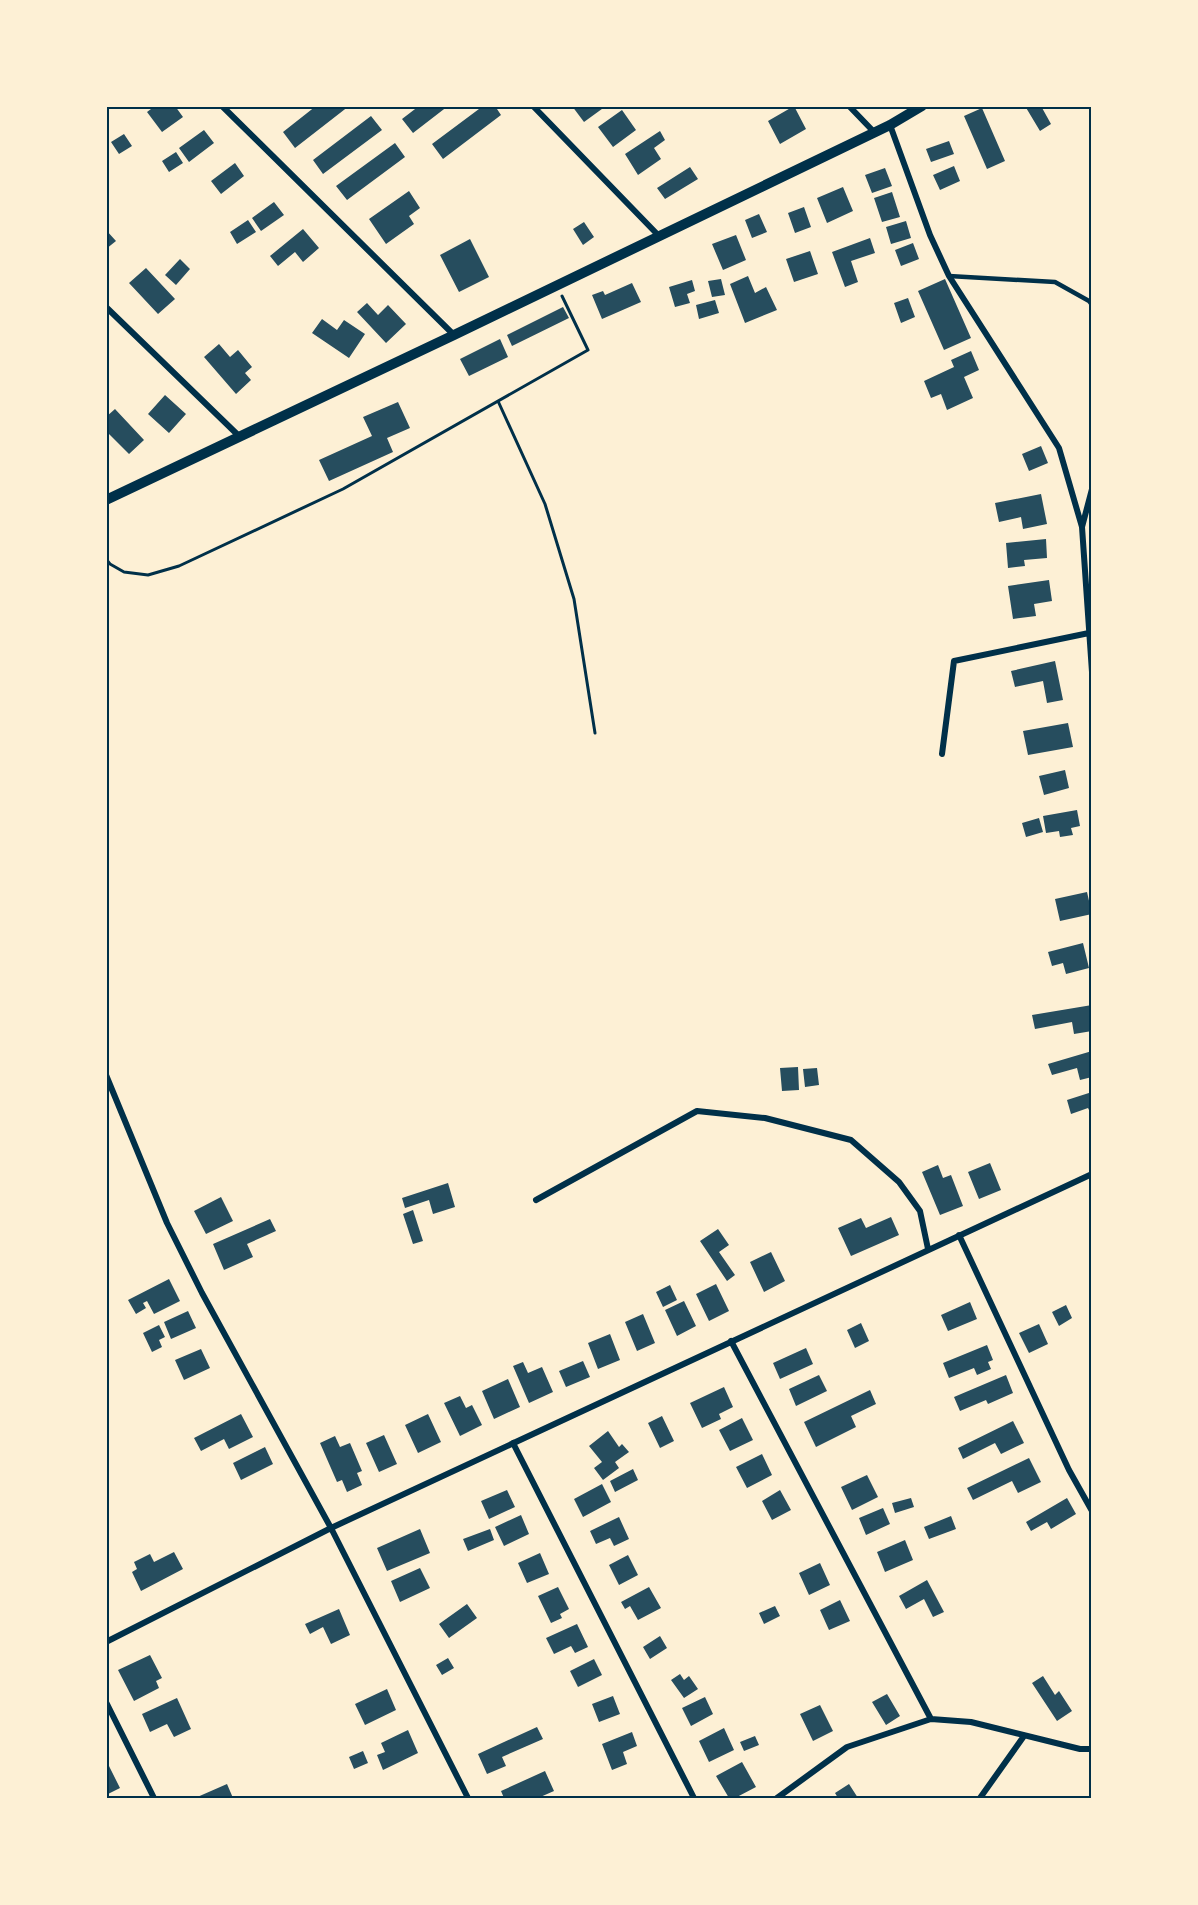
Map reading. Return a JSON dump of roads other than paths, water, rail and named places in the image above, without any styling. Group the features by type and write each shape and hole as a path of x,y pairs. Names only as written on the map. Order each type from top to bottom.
{"street":[{"path":"222,106 454,336"},
{"path":"533,106 659,236"},
{"path":"849,106 874,132"},
{"path":"106,500 454,336 874,132 922,106"},
{"path":"890,124 930,235 949,276 1059,448 1082,527 1092,672"},
{"path":"106,306 241,438"},
{"path":"1082,527 1092,489"},
{"path":"942,754 954,661 1089,633"},
{"path":"106,1076 167,1223 202,1293 331,1528 468,1798"},
{"path":"536,1200 697,1111 765,1119 851,1140 899,1182 913,1201 920,1211 928,1249"},
{"path":"106,1642 331,1528 1092,1174"},
{"path":"959,1235 1069,1470 1092,1511"},
{"path":"731,1341 931,1719"},
{"path":"513,1443 694,1798"},
{"path":"106,1702 154,1798"},
{"path":"777,1798 847,1747 931,1719 971,1722 1080,1749 1092,1749"},
{"path":"980,1798 1024,1736"}],"lane":[{"path":"949,276 1055,282 1089,301 1092,305"}]}
